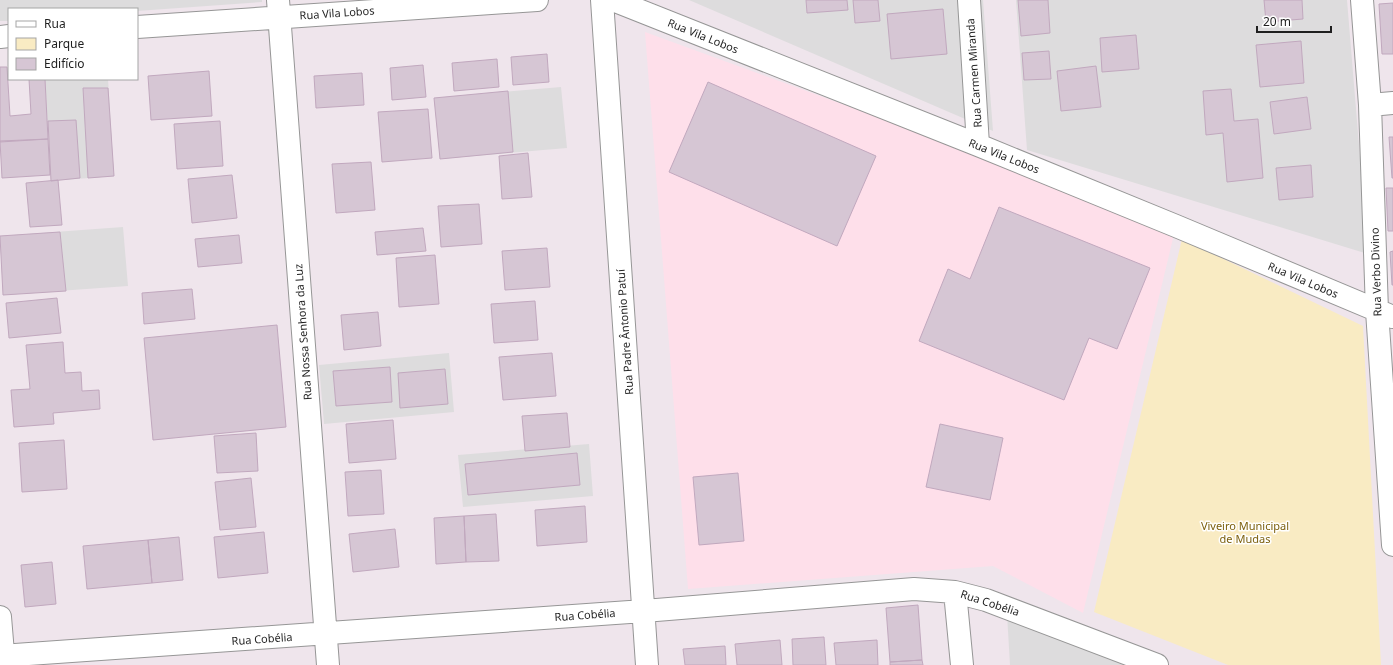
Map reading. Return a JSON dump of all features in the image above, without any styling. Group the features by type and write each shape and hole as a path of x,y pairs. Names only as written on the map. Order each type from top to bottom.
{"street":[{"name":"Rua Vila Lobos","path":"138,27 278,8 537,0"},
{"name":"Rua Padre Ântonio Patuí","path":"602,0 647,665"},
{"name":"Rua Vila Lobos","path":"613,0 978,145 1385,314"},
{"name":"Rua Carmen Miranda","path":"969,0 978,145"},
{"name":"Rua Verbo Divino","path":"1362,0 1385,314 1393,545"},
{"name":"Rua Nossa Senhora da Luz","path":"278,8 328,665"},
{"path":"1370,105 1393,103"},
{"name":"Rua Cobélia","path":"2,659 644,611 914,589 955,592 986,600 1157,665"},
{"path":"955,592 962,665"},
{"path":"0,617 2,659"}],"shaded area":[{"path":"0,0 262,0 262,2 138,11 138,8 8,8 8,21 0,21"},
{"path":"689,0 983,0 993,131"},
{"path":"1016,0 1347,0 1368,254 1027,150"},
{"path":"645,32 1176,226 1083,613 993,566 688,589"},
{"path":"45,80 108,80 114,176 51,181"},
{"path":"561,87 567,148 440,159 434,98"},
{"path":"123,227 128,286 3,295 0,236"},
{"path":"449,353 454,412 324,424 319,365"},
{"path":"589,444 593,496 463,507 458,455"},
{"path":"1007,614 1128,665 1010,665"}],"green space":[{"name":"Viveiro Municipal de Mudas","path":"1182,239 1363,326 1381,665 1228,665 1094,612"}],"building":[{"path":"806,0 847,0 848,10 807,13"},
{"path":"853,0 878,0 880,21 855,23"},
{"path":"1018,0 1048,0 1050,33 1021,36"},
{"path":"1264,0 1302,0 1303,19 1266,22"},
{"path":"1393,3 1393,54 1382,54 1379,4"},
{"path":"943,9 947,54 891,59 887,14"},
{"path":"1136,35 1139,69 1102,72 1100,38"},
{"path":"1301,41 1304,83 1260,87 1256,45"},
{"path":"1049,51 1051,79 1024,80 1022,53"},
{"path":"547,54 549,82 513,85 511,57"},
{"path":"497,59 499,87 454,91 452,63"},
{"path":"423,65 426,97 392,100 390,68"},
{"path":"1096,66 1101,107 1061,111 1057,71"},
{"path":"0,67 7,67 10,116 31,114 29,80 45,80 48,139 0,142"},
{"path":"209,71 212,116 151,120 148,76"},
{"path":"362,73 364,105 316,108 314,76"},
{"path":"708,82 876,156 837,246 669,172"},
{"path":"83,88 108,88 114,176 88,178"},
{"path":"1231,89 1234,121 1258,119 1263,178 1227,182 1223,133 1206,135 1203,91"},
{"path":"508,91 513,152 440,159 434,98"},
{"path":"1307,97 1311,129 1274,134 1270,102"},
{"path":"428,109 432,158 382,162 378,112"},
{"path":"76,120 80,178 51,181 48,121"},
{"path":"220,121 223,166 177,169 174,124"},
{"path":"1389,137 1393,137 1393,178 1392,178"},
{"path":"48,139 50,175 2,178 0,141"},
{"path":"528,153 532,197 502,199 499,156"},
{"path":"371,162 375,210 336,213 332,164"},
{"path":"1311,165 1313,197 1279,200 1276,168"},
{"path":"232,175 237,218 192,223 188,179"},
{"path":"58,180 62,225 30,227 26,183"},
{"path":"1386,188 1393,188 1393,231 1388,231"},
{"path":"479,204 482,244 441,247 438,206"},
{"path":"999,207 1150,268 1117,349 1089,338 1064,400 919,341 948,269 970,279"},
{"path":"423,228 426,251 377,255 375,232"},
{"path":"60,232 66,291 3,295 0,236"},
{"path":"239,235 242,263 198,267 195,239"},
{"path":"547,248 550,287 505,290 502,251"},
{"path":"1393,251 1393,285 1392,285 1390,252"},
{"path":"435,255 439,304 399,307 396,258"},
{"path":"192,289 195,319 144,324 142,293"},
{"path":"57,298 61,333 9,338 6,303"},
{"path":"535,301 538,340 494,343 491,304"},
{"path":"378,312 381,346 344,350 341,315"},
{"path":"277,325 286,427 153,440 144,338"},
{"path":"63,342 65,373 81,372 82,391 99,390 100,409 53,413 54,424 14,427 11,390 30,389 26,345"},
{"path":"552,353 556,396 503,400 499,357"},
{"path":"390,367 392,402 336,406 333,371"},
{"path":"445,369 448,404 400,408 398,373"},
{"path":"567,413 570,447 525,451 522,416"},
{"path":"393,420 396,459 349,463 346,424"},
{"path":"940,424 1003,438 990,500 926,487"},
{"path":"256,433 258,471 217,473 214,436"},
{"path":"64,440 67,489 22,492 19,443"},
{"path":"577,453 580,485 468,495 465,464"},
{"path":"381,470 384,514 348,516 345,472"},
{"path":"738,473 744,541 699,545 693,477"},
{"path":"251,478 256,527 220,530 215,482"},
{"path":"585,506 587,542 537,546 535,510"},
{"path":"496,514 499,561 466,562 464,516"},
{"path":"464,516 466,562 436,564 434,518"},
{"path":"395,529 399,567 353,572 349,534"},
{"path":"264,532 268,573 218,578 214,537"},
{"path":"179,537 183,580 152,583 148,540"},
{"path":"148,540 152,583 87,589 83,546"},
{"path":"52,562 56,604 25,607 21,565"},
{"path":"918,605 922,660 890,662 886,608"},
{"path":"824,637 826,665 793,665 792,639"},
{"path":"780,640 782,665 737,665 735,644"},
{"path":"877,640 878,665 836,665 834,643"},
{"path":"725,646 726,665 685,665 683,649"},
{"path":"922,660 923,665 890,665 890,662"}]}
